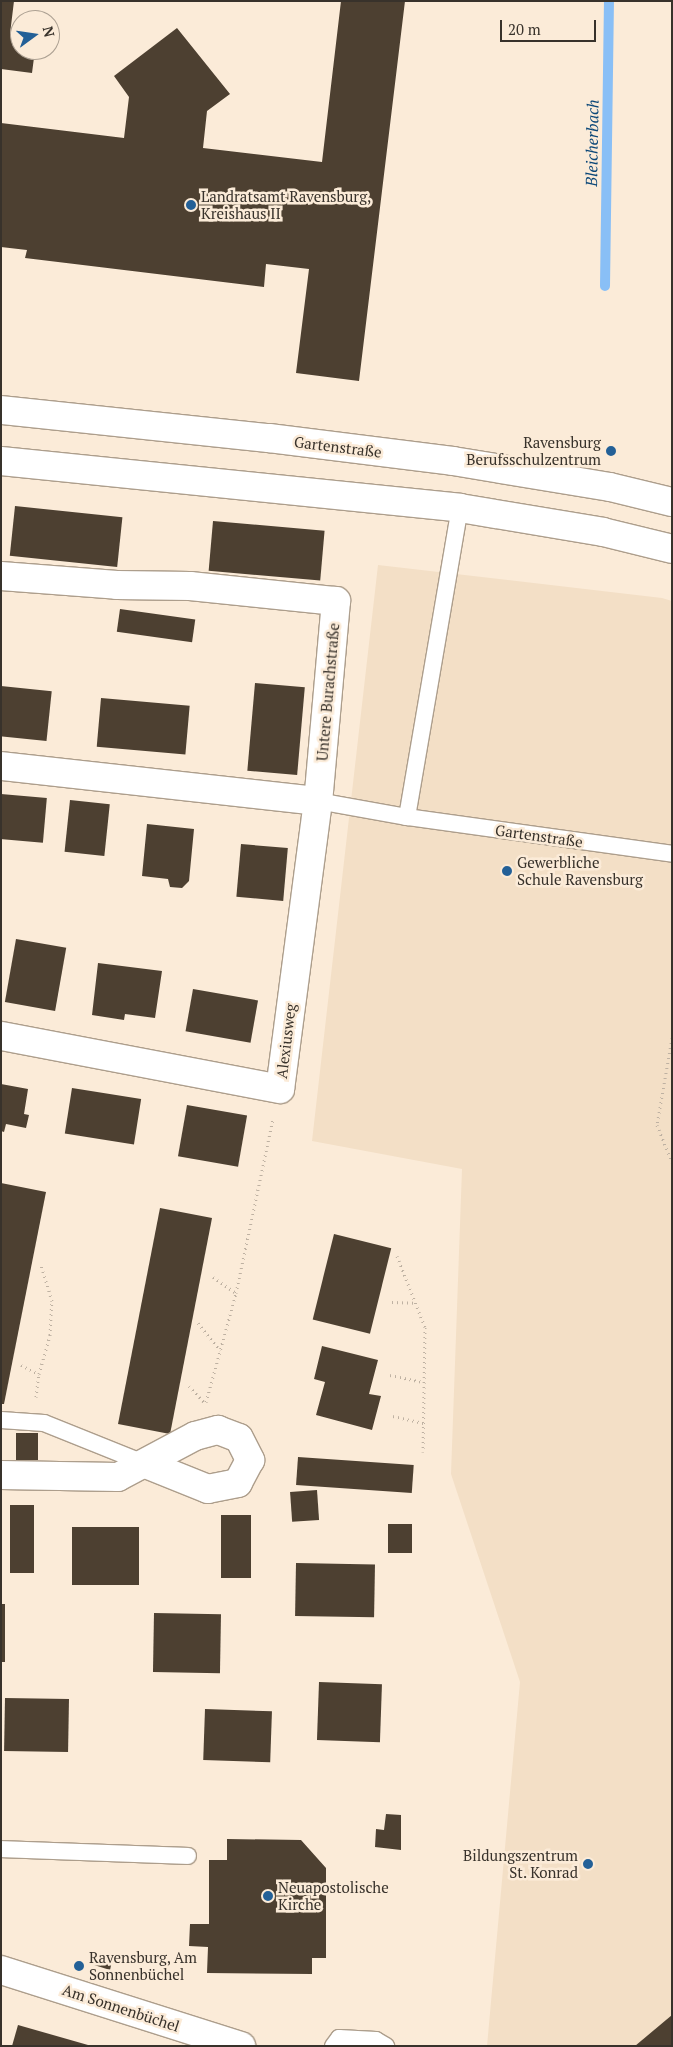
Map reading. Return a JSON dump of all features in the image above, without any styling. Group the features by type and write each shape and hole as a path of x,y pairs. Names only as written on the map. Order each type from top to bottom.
{"street":[{"name":"Gartenstraße","path":"1,410 269,438 453,461 610,488 672,502"},
{"path":"1,461 460,508 604,532 672,550"},
{"name":"Untere Burachstraße","path":"1,576 117,585 190,586 336,601 318,801"},
{"path":"1,766 318,801"},
{"name":"Alexiusweg","path":"1,1036 280,1089 318,801"},
{"path":"1,1475 118,1477 146,1464 195,1436 218,1430 239,1438 250,1460 238,1483 208,1489 146,1464"},
{"name":"Am Sonnenbüchel","path":"1,1970 241,2046"}],"lane":[{"path":"407,817 460,508"},
{"name":"Gartenstraße","path":"318,801 407,817 672,854"},
{"path":"1,1420 44,1423 146,1464"},
{"path":"1,1849 188,1856"},
{"path":"333,2046 340,2038 376,2040 386,2046"}],"path":[{"path":"672,1038 658,1125 672,1162"},
{"path":"195,1436 236,1293 280,1089"},
{"path":"397,1256 425,1327 423,1452"},
{"path":"32,1422 39,1374 50,1336 52,1301 41,1265"},
{"path":"213,1277 236,1293"},
{"path":"392,1302 415,1303"},
{"path":"198,1323 220,1351"},
{"path":"21,1365 39,1374"},
{"path":"390,1375 424,1382"},
{"path":"189,1386 205,1403"},
{"path":"393,1416 423,1423"}],"shaded area":[{"name":"Gewerbliche Schule Ravensburg","path":"378,565 662,598 672,601 672,2046 487,2046 520,1682 451,1474 462,1169 312,1141"}],"building":[{"path":"1,1 14,1 13,10 10,10 10,60 34,60 32,73 1,69"},
{"name":"Landratsamt Ravensburg, Kreishaus II","path":"341,1 405,1 359,381 296,373 309,269 266,264 264,287 25,258 27,250 1,247 1,123 124,138 129,97 114,76 177,28 230,94 207,111 203,148 322,162"},
{"path":"15,506 122,517 117,567 10,556"},
{"path":"213,521 325,531 320,581 209,571"},
{"path":"120,609 195,620 192,642 117,632"},
{"path":"255,683 305,687 297,775 247,771"},
{"path":"1,686 52,691 46,741 1,736"},
{"path":"101,698 190,706 185,755 97,747"},
{"path":"1,794 47,798 43,843 1,839"},
{"path":"70,800 110,804 104,856 65,852"},
{"path":"147,824 194,829 189,881 182,888 170,887 168,879 142,876"},
{"path":"241,844 288,848 283,901 236,897"},
{"path":"16,939 66,948 55,1011 5,1002"},
{"path":"98,963 162,971 155,1018 125,1014 124,1020 92,1015"},
{"path":"193,989 258,1000 251,1043 186,1031"},
{"path":"1,1084 28,1089 24,1114 29,1115 26,1128 6,1124 4,1132 1,1131"},
{"path":"72,1088 141,1099 134,1144 65,1133"},
{"path":"187,1105 247,1116 238,1167 178,1156"},
{"path":"1,1183 46,1192 4,1404 1,1404"},
{"path":"160,1208 212,1218 170,1434 118,1424"},
{"path":"334,1234 391,1248 370,1334 313,1319"},
{"path":"322,1346 378,1360 369,1394 381,1396 372,1430 316,1415 325,1382 314,1379"},
{"path":"16,1433 38,1433 38,1460 16,1460"},
{"path":"298,1457 414,1465 412,1493 296,1485"},
{"path":"317,1490 319,1520 292,1522 290,1492"},
{"path":"10,1505 34,1505 34,1573 10,1573"},
{"path":"221,1515 251,1515 251,1578 221,1578"},
{"path":"388,1524 412,1524 412,1553 388,1553"},
{"path":"72,1527 139,1527 139,1585 72,1585"},
{"path":"296,1563 375,1564 374,1617 295,1616"},
{"path":"1,1604 5,1604 5,1662 1,1662"},
{"path":"154,1613 221,1614 220,1673 153,1672"},
{"path":"319,1682 382,1684 380,1742 317,1740"},
{"path":"5,1698 69,1699 68,1752 4,1751"},
{"path":"205,1709 272,1711 270,1762 203,1760"},
{"path":"386,1814 401,1815 401,1850 375,1847 376,1829 384,1830"},
{"name":"Neuapostolische Kirche","path":"227,1839 301,1840 326,1868 326,1958 312,1958 312,1974 207,1973 208,1947 189,1946 190,1924 209,1924 209,1860 227,1860"},
{"path":"95,1955 112,1961 110,1970 91,1964"},
{"path":"672,2015 672,2046 635,2046"},
{"path":"18,2025 88,2045 88,2046 12,2046"}],"waterway":[{"name":"Bleicherbach","path":"605,286 609,1"}],"place":[{"name":"Landratsamt Ravensburg, Kreishaus II","path":"191,205"},
{"name":"Ravensburg Berufsschulzentrum","path":"611,451"},
{"name":"Gewerbliche Schule Ravensburg","path":"507,871"},
{"name":"Bildungszentrum St. Konrad","path":"588,1864"},
{"name":"Neuapostolische Kirche","path":"268,1896"},
{"name":"Ravensburg, Am Sonnenbüchel","path":"79,1966"}]}
